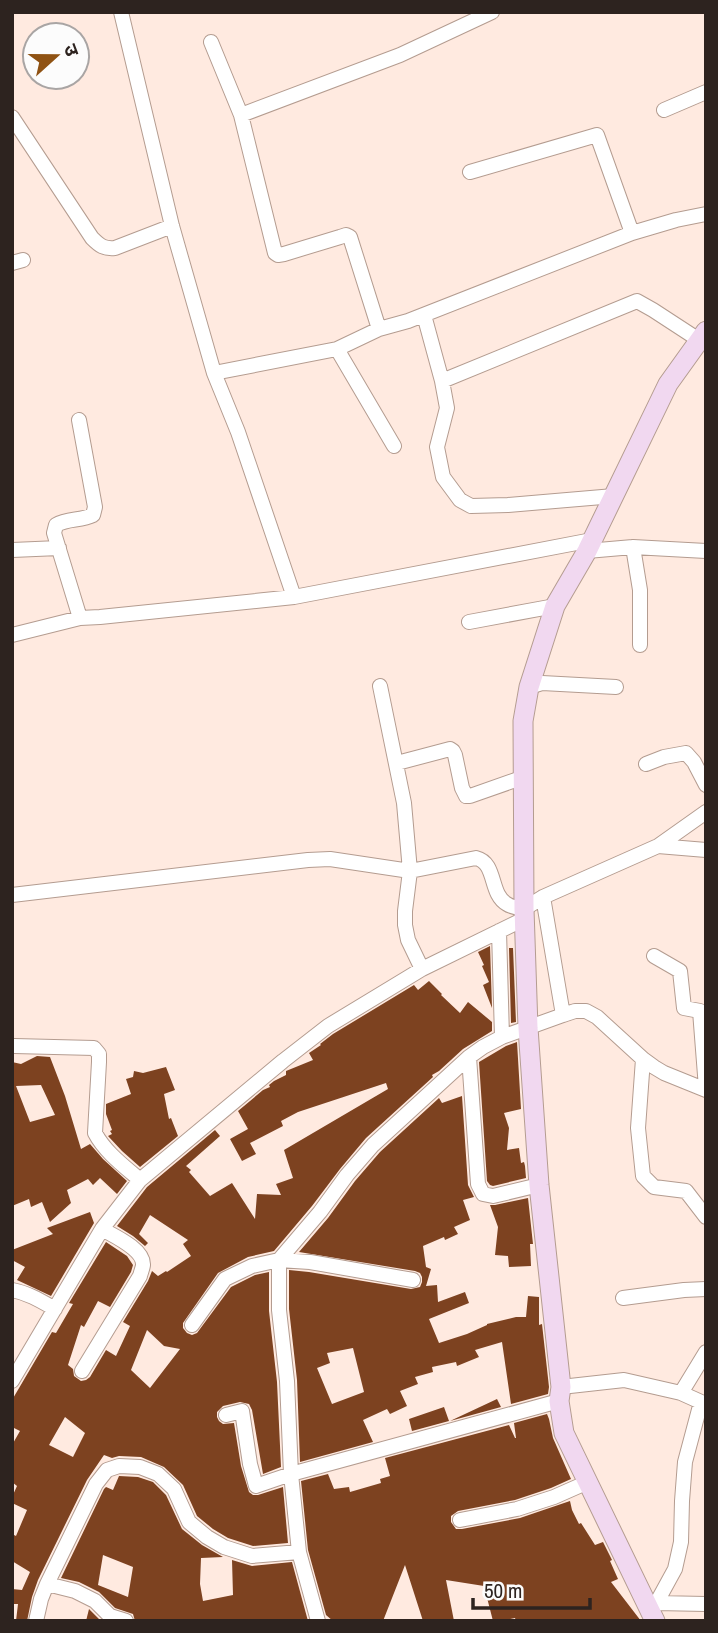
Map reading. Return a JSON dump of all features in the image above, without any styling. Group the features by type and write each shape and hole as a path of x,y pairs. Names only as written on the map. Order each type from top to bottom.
{"street":[{"path":"121,12 172,226 214,373 238,432 294,597"},
{"path":"241,115 400,55 492,12"},
{"path":"211,42 241,115 275,253 284,254 346,235 350,237 379,329"},
{"path":"664,110 706,92"},
{"path":"12,117 99,246 105,249 115,248 172,226"},
{"path":"470,172 597,135 632,233"},
{"path":"214,373 337,349 379,329 424,315 632,233 676,219 706,214"},
{"path":"442,381 636,301 702,335 668,384 589,546 555,606 529,687 523,721 524,914 528,1028 538,1185 564,1433 653,1615"},
{"path":"424,315 447,408 437,447 443,477 460,500 471,506 614,496"},
{"path":"337,349 394,446"},
{"path":"79,420 95,507 93,515 56,525 54,533 80,618"},
{"path":"12,635 80,618 294,597 589,546 706,551"},
{"path":"12,550 59,548"},
{"path":"633,548 640,590 640,645"},
{"path":"470,622 555,606"},
{"path":"529,687 542,683 616,687"},
{"path":"380,686 404,803 410,871 405,925 408,940 422,969"},
{"path":"397,763 450,749 455,755 466,796 523,777"},
{"path":"646,764 687,753 706,785"},
{"path":"12,1381 17,1366 55,1309 102,1229 140,1180 283,1061 328,1026 422,969 499,931 543,897 658,846 706,812"},
{"path":"658,846 706,850"},
{"path":"12,895 308,860 330,859 410,871 476,858 483,860 488,867 500,899 524,914"},
{"path":"543,897 563,1015"},
{"path":"499,931 502,1037"},
{"path":"318,1621 299,1552 291,1475 287,1381 279,1310 279,1260 373,1145 469,1057 502,1037 563,1015 586,1011 597,1017 643,1059 664,1073 706,1089 700,1012 684,1009 680,971 654,956"},
{"path":"14,1046 94,1048 99,1054 95,1133 109,1153 140,1180"},
{"path":"469,1057 478,1184 483,1194 493,1196 538,1185"},
{"path":"643,1059 638,1128 643,1176 654,1187 686,1191 706,1217"},
{"path":"82,1371 140,1276 143,1266 142,1258 133,1248 102,1229"},
{"path":"192,1325 225,1279 252,1266 279,1260 310,1262 414,1280"},
{"path":"623,1298 706,1289"},
{"path":"12,1290 37,1298 55,1309"},
{"path":"681,1393 706,1352"},
{"path":"226,1415 242,1411 256,1486 560,1394 624,1380 681,1393 704,1403 685,1462 680,1551 675,1569 653,1615"},
{"path":"36,1621 47,1584 96,1484 107,1471 119,1466 140,1467 158,1474 173,1489 189,1521 207,1537 224,1547 252,1556 299,1552"},
{"path":"460,1520 517,1509 588,1482"},
{"path":"47,1584 75,1591 95,1601 110,1616 126,1621"},
{"path":"653,1615 706,1604"}],"building":[{"path":"490,946 492,1008 483,985 489,982 478,952"},
{"path":"509,948 513,948 516,1022 511,1023"},
{"path":"429,981 460,1013 468,1002 492,1022 492,1031 463,1049 432,1075 433,1077 366,1138 274,1251 248,1257 218,1273 183,1323 187,1333 197,1333 231,1287 255,1275 269,1272 269,1311 277,1382 281,1467 263,1474 249,1404 240,1402 223,1406 217,1412 217,1417 223,1424 234,1423 241,1466 249,1492 258,1495 283,1487 288,1543 253,1546 228,1538 197,1516 183,1485 164,1467 141,1457 112,1458 104,1455 87,1480 38,1580 27,1621 16,1621 18,1604 12,1604 12,1589 22,1590 30,1572 12,1561 12,1534 16,1536 27,1510 12,1503 17,1486 12,1482 12,1445 20,1431 12,1427 12,1400 52,1332 56,1333 73,1304 69,1303 106,1242 127,1256 133,1265 110,1307 98,1301 84,1327 81,1325 68,1365 73,1369 74,1376 81,1381 90,1377 106,1350 116,1356 130,1326 123,1322 152,1271 158,1276 191,1256 183,1244 188,1240 150,1215 139,1234 148,1243 145,1246 117,1226 147,1187 215,1130 220,1136 186,1166 210,1196 232,1183 255,1219 257,1194 281,1195 276,1184 293,1178 284,1150 388,1089 386,1083 298,1112 281,1121 283,1126 250,1143 256,1154 242,1161 230,1139 248,1129 238,1111 274,1081 286,1075 286,1071 313,1060 309,1053 333,1034 414,985 418,990","holes":["147,1330 164,1346 180,1349 150,1388 131,1370","65,1417 85,1433 73,1457 49,1445"]},
{"path":"517,1042 521,1109 504,1113 509,1128 507,1150 519,1148 526,1178 493,1186 487,1181 479,1062"},
{"path":"37,1056 50,1057 81,1149 90,1144 127,1181 117,1194 100,1178 93,1185 88,1179 67,1190 71,1203 50,1222 42,1202 31,1207 29,1199 12,1206 12,1062 21,1064","holes":["41,1085 55,1115 30,1122 16,1086"]},
{"path":"166,1067 175,1090 164,1094 169,1119 171,1118 178,1136 140,1167 108,1136 112,1134 112,1130 106,1114 106,1104 131,1094 126,1079 133,1077 134,1071 143,1073"},
{"path":"462,1096 468,1185 474,1197 463,1200 470,1220 454,1227 458,1234 423,1246 426,1267 431,1269 426,1286 437,1285 438,1302 465,1292 469,1303 429,1319 439,1343 487,1324 526,1317 528,1296 539,1297 539,1325 542,1324 548,1394 511,1404 502,1342 475,1350 479,1357 457,1366 456,1362 432,1367 433,1372 415,1377 418,1384 400,1391 407,1406 390,1414 387,1409 363,1420 373,1442 300,1462 297,1380 289,1309 289,1270 411,1289 420,1287 422,1277 415,1271 299,1252 380,1152 439,1098 442,1103","holes":["353,1348 364,1392 332,1404 317,1368 330,1363 327,1353"]},
{"path":"528,1198 533,1244 530,1244 531,1266 509,1267 508,1256 495,1255 498,1227 490,1205"},
{"path":"90,1212 94,1223 51,1296 17,1280 25,1267 12,1260 12,1250 53,1234 47,1228"},
{"path":"497,1399 501,1407 450,1421"},
{"path":"444,1407 449,1421 412,1431 409,1419"},
{"path":"547,1414 553,1438 571,1479 515,1500 458,1511 451,1516 451,1522 456,1529 462,1529 520,1518 570,1501 579,1524 581,1523 595,1545 603,1542 618,1579 611,1582 641,1621 516,1621 515,1618 493,1621 484,1586 446,1580 454,1621 423,1621 405,1565 383,1621 333,1621 326,1615 308,1550 301,1481 328,1474 334,1489 349,1487 350,1492 381,1483 380,1479 390,1476 385,1458 509,1425 516,1438 514,1423"},
{"path":"119,1476 138,1477 153,1482 166,1495 182,1529 223,1557 201,1558 200,1584 203,1601 233,1595 232,1560 252,1566 292,1562 308,1621 135,1621 133,1614 115,1608 99,1592 79,1582 61,1578 104,1489 106,1487 113,1490","holes":["103,1555 133,1567 128,1597 98,1585"]},
{"path":"89,1609 101,1621 86,1621"}]}
